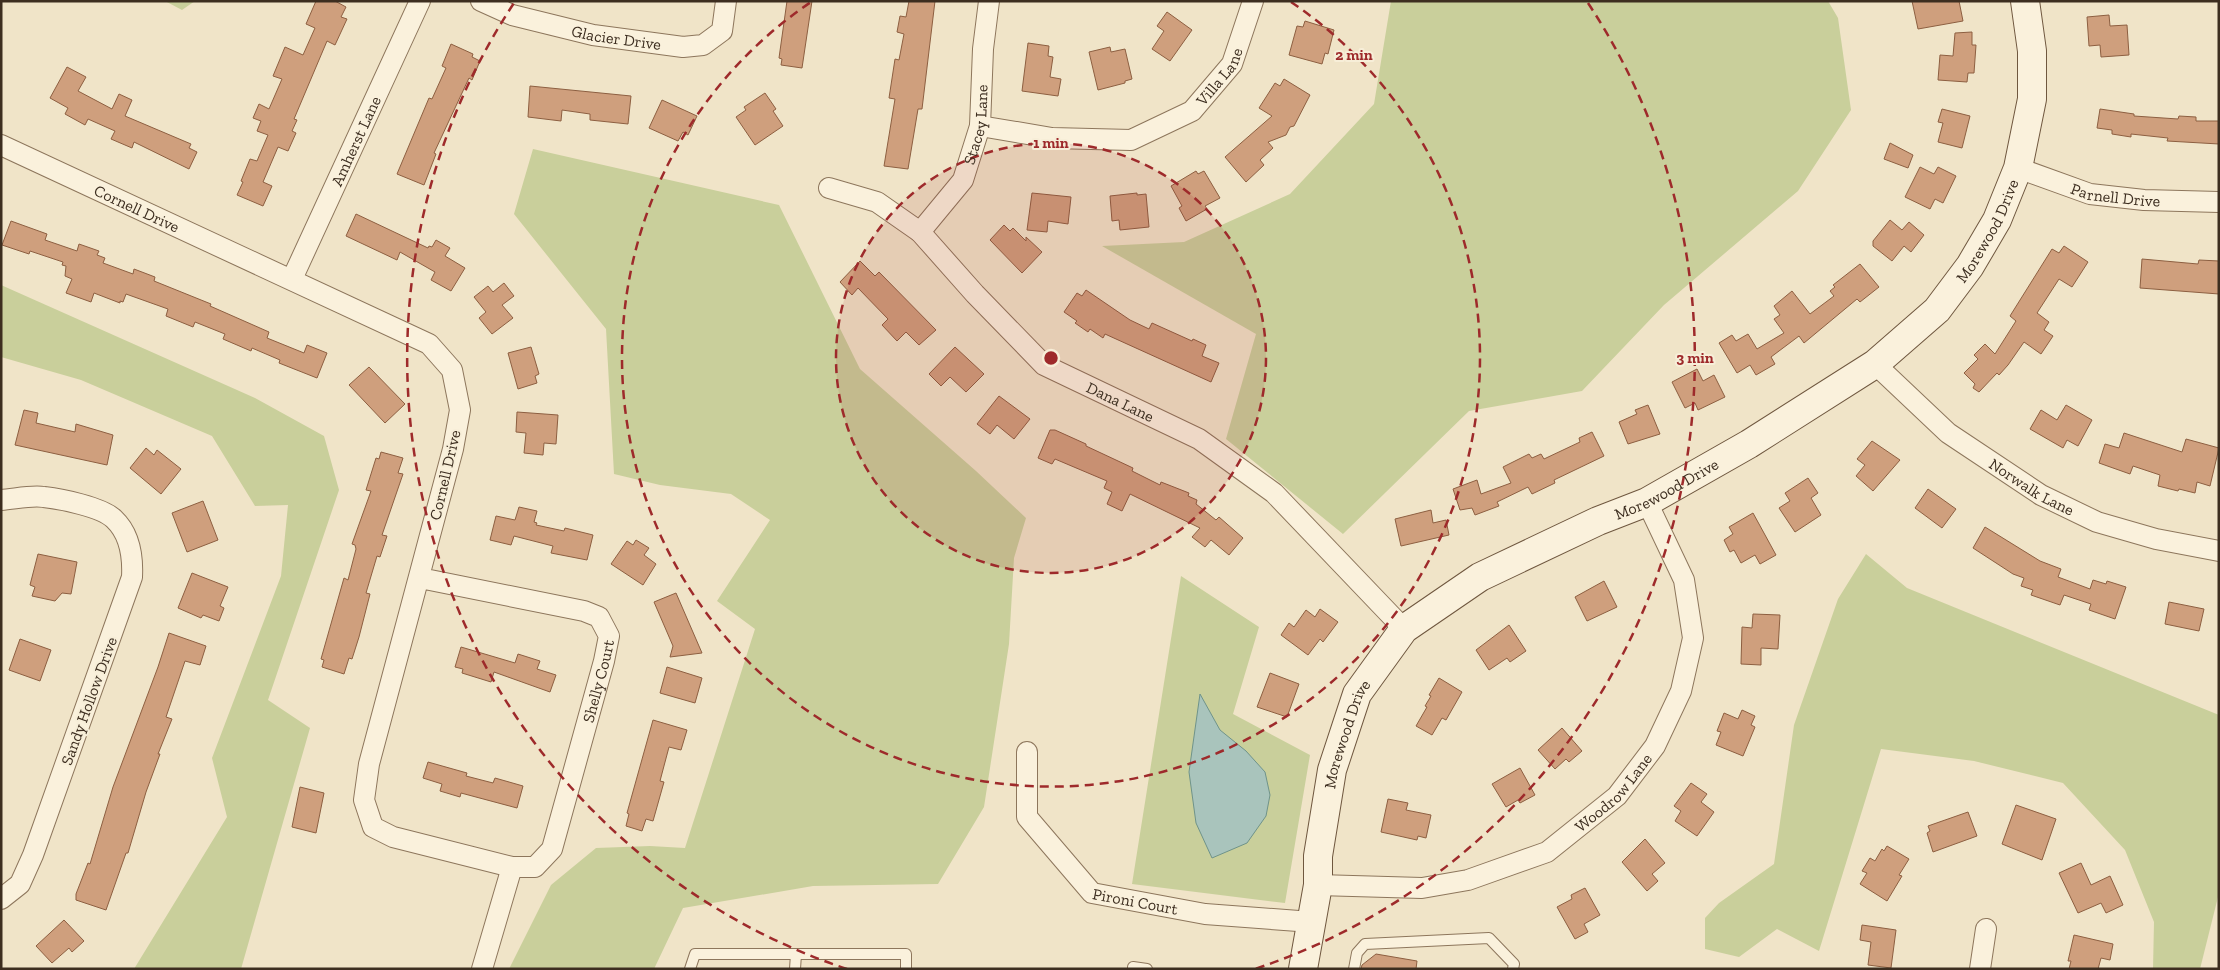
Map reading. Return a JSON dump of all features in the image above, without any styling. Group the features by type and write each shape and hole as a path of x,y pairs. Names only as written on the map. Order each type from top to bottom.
{"street":[{"name":"Amherst Lane","path":"292,279 420,1"},
{"name":"Glacier Drive","path":"482,1 512,15 593,34 683,46 703,45 722,31 726,1"},
{"name":"Stacey Lane","path":"920,232 963,180 980,126 983,49 989,1"},
{"name":"Villa Lane","path":"980,126 1052,138 1131,140 1192,111 1232,64 1253,1"},
{"name":"Morewood Drive","path":"1303,969 1318,885 1318,856 1332,770 1357,694 1404,629 1480,577 1598,521 1647,502 1749,444 1875,364 1937,310 1970,266 1997,220 2018,168 2032,99 2032,51 2025,1"},
{"name":"Cornell Drive","path":"1,144 429,344 452,370 460,410 453,448 420,578 369,764 364,800 372,826 393,837 512,867"},
{"name":"Parnell Drive","path":"2018,168 2090,194 2144,200 2219,202"},
{"name":"Dana Lane","path":"829,188 877,202 920,232 1044,365 1198,439 1274,492 1404,629"},
{"name":"Norwalk Lane","path":"1875,364 1948,433 2041,495 2097,522 2156,539 2219,551"},
{"name":"Sandy Hollow Drive","path":"1,500 43,497 92,508 114,519 125,536 133,557 132,577 33,855 20,884 1,899"},
{"name":"Woodrow Lane","path":"1318,885 1422,888 1468,880 1547,852 1617,796 1655,746 1681,691 1693,638 1684,580 1647,502"},
{"name":"Shelly Court","path":"420,578 584,611 599,617 609,636 587,726 552,849 535,866 512,867"},
{"name":"Pironi Court","path":"1027,752 1027,817 1092,893 1205,914 1312,922"},
{"path":"482,969 512,867"},
{"path":"1980,969 1986,929"}],"lane":[{"path":"1354,969 1357,953 1365,944 1489,938 1514,964 1513,969"},
{"path":"690,969 695,954 906,954 906,969"},
{"path":"795,969 796,954"},
{"path":"1133,969 1133,967 1147,969"}],"green space":[{"path":"165,1 195,1 182,10"},
{"path":"1391,1 1828,1 1838,18 1851,110 1798,191 1664,305 1582,391 1469,411 1343,534 1226,439 1256,334 1102,246 1184,242 1290,194 1374,104"},
{"path":"533,149 779,205 860,369 976,471 1026,518 1014,558 1009,644 984,807 938,884 813,886 683,908 654,969 509,969 551,885 596,848 650,846 685,848 755,629 717,601 770,520 731,494 660,485 614,474 606,329 514,214"},
{"path":"1,285 255,398 324,436 339,490 268,700 310,728 241,969 134,969 227,817 212,758 281,576 288,505 255,506 212,436 81,380 1,357"},
{"path":"1866,554 1907,588 2219,715 2219,893 2200,969 2153,969 2154,922 2125,850 2063,783 1974,761 1881,749 1819,951 1777,929 1739,957 1705,949 1705,918 1719,903 1774,864 1794,725 1838,599"},
{"path":"1181,576 1259,627 1233,714 1310,755 1285,903 1132,884"}],"water":[{"path":"1200,694 1220,730 1246,751 1265,772 1270,795 1266,816 1247,843 1212,858 1196,823 1189,772"}],"building":[{"path":"316,1 335,1 346,7 341,17 347,19 335,45 327,41 294,119 297,120 292,131 296,133 288,151 278,147 263,182 272,186 263,206 237,195 250,159 257,161 268,135 257,131 261,121 253,118 259,104 269,109 282,79 273,76 285,47 303,55 315,28 306,24"},
{"path":"787,1 812,1 802,68 781,65 782,59 779,58"},
{"path":"909,1 935,1 922,109 918,109 908,169 884,166 895,99 889,98 895,59 899,60 904,34 897,32 900,16 906,17"},
{"path":"1912,1 1959,1 1963,21 1918,29"},
{"path":"1167,12 1192,30 1170,61 1152,49 1164,31 1157,26"},
{"path":"2109,15 2110,26 2127,25 2129,55 2101,57 2100,45 2089,46 2087,17"},
{"path":"1305,21 1334,30 1328,54 1325,53 1322,64 1289,55 1297,26 1303,27"},
{"path":"1972,32 1972,45 1976,45 1974,73 1968,73 1967,82 1938,80 1940,55 1953,56 1955,33"},
{"path":"1028,43 1049,46 1048,56 1053,57 1050,77 1061,79 1058,96 1022,91"},
{"path":"451,44 473,54 472,57 480,61 472,80 469,78 434,153 436,154 424,185 397,174 429,98 432,99 446,68 442,66"},
{"path":"1110,47 1111,52 1125,49 1132,79 1125,81 1125,83 1098,90 1089,52"},
{"path":"67,67 86,77 78,91 112,109 119,94 132,100 125,116 191,144 189,148 197,152 189,169 134,142 132,148 111,139 115,131 88,119 85,125 65,114 68,108 50,98"},
{"path":"1284,79 1310,95 1294,126 1290,127 1286,135 1268,142 1273,148 1260,160 1264,165 1246,182 1225,157 1272,116 1259,108 1275,83 1280,86"},
{"path":"530,86 631,96 628,124 590,120 590,114 562,110 561,121 528,117"},
{"path":"765,93 776,109 773,111 783,126 755,145 736,117 746,110 744,107"},
{"path":"662,100 697,116 688,135 683,132 678,141 649,128"},
{"path":"1942,109 1970,116 1962,148 1938,142 1943,123 1938,122"},
{"path":"2100,109 2134,114 2134,116 2178,119 2179,116 2196,117 2196,121 2219,121 2219,144 2167,141 2168,138 2131,134 2131,137 2112,134 2112,130 2097,128"},
{"path":"1890,143 1913,155 1908,168 1884,159"},
{"path":"1920,167 1934,174 1938,167 1956,176 1943,203 1935,199 1930,209 1905,197"},
{"path":"1196,171 1198,174 1204,171 1220,198 1205,206 1207,209 1186,221 1179,208 1182,206 1171,186"},
{"path":"1032,193 1071,197 1068,224 1048,221 1047,232 1027,230"},
{"path":"1137,193 1137,195 1146,194 1149,227 1120,230 1119,220 1112,221 1110,196"},
{"path":"356,214 428,248 429,246 432,247 436,240 450,248 445,256 465,268 451,291 431,280 435,272 400,252 397,260 346,236"},
{"path":"1890,220 1902,230 1909,222 1924,235 1911,252 1904,246 1892,261 1873,246 1873,241"},
{"path":"11,221 47,234 45,240 77,251 79,244 99,251 97,255 105,258 103,263 133,274 134,269 155,277 154,281 211,304 210,306 269,332 267,338 304,353 307,345 327,353 317,378 279,363 280,360 252,348 251,351 223,339 225,334 195,322 193,327 166,316 168,309 126,294 123,302 120,301 120,303 94,293 91,302 66,293 72,279 65,276 66,266 62,265 63,262 30,251 29,254 2,245"},
{"path":"1004,225 1010,231 1013,228 1026,241 1026,237 1042,252 1022,273 990,240"},
{"path":"2064,246 2088,262 2072,287 2059,279 2037,313 2049,322 2044,330 2053,336 2041,354 2024,342 1999,375 1997,373 1979,392 1973,388 1975,384 1964,373 1978,359 1974,355 1985,344 1995,354 2016,321 2010,316 2052,249 2059,253"},
{"path":"2142,259 2198,264 2199,260 2219,261 2219,294 2140,288"},
{"path":"860,261 875,276 879,272 936,330 919,345 906,332 897,341 882,325 888,319 858,288 852,295 840,282"},
{"path":"1860,264 1879,287 1860,302 1857,299 1804,343 1799,336 1771,357 1775,364 1756,375 1750,365 1737,373 1719,343 1732,335 1736,341 1748,334 1757,349 1784,333 1774,319 1780,315 1774,306 1792,291 1810,314 1834,296 1830,291 1835,287 1833,285"},
{"path":"504,283 514,296 502,305 513,318 492,334 479,318 486,312 474,297 488,286 493,292"},
{"path":"1086,290 1130,320 1149,329 1152,323 1192,341 1193,339 1206,345 1202,356 1219,363 1211,382 1105,334 1103,338 1090,329 1088,332 1075,323 1077,321 1064,312 1077,293 1082,296"},
{"path":"531,347 539,374 535,376 537,383 518,389 508,353"},
{"path":"955,347 984,374 966,392 950,377 941,386 929,374"},
{"path":"369,367 405,404 385,423 349,385"},
{"path":"1697,369 1703,381 1714,375 1725,397 1698,410 1695,403 1685,408 1672,382"},
{"path":"999,396 1030,419 1014,439 997,425 990,434 977,424"},
{"path":"1648,405 1660,434 1628,444 1619,422 1637,414 1635,410"},
{"path":"2066,405 2092,420 2078,446 2067,440 2063,448 2030,429 2041,410 2057,420"},
{"path":"24,410 38,413 36,423 75,432 76,424 113,435 107,465 15,445"},
{"path":"517,412 558,415 556,444 544,443 543,455 524,453 526,433 516,432"},
{"path":"1050,430 1055,430 1086,444 1086,446 1133,468 1132,471 1160,485 1161,482 1189,493 1188,496 1197,500 1196,504 1216,520 1219,517 1243,538 1229,555 1211,540 1205,547 1192,537 1200,528 1130,494 1122,511 1107,504 1112,492 1104,488 1107,481 1055,459 1052,464 1038,458"},
{"path":"1592,432 1604,456 1554,480 1555,483 1532,494 1528,487 1497,502 1499,506 1475,515 1472,508 1460,510 1453,489 1477,480 1481,494 1511,483 1503,467 1529,454 1532,458 1541,454 1544,459 1580,442 1579,438"},
{"path":"2124,433 2182,452 2186,439 2219,448 2210,486 2197,482 2195,493 2179,489 2178,491 2158,486 2160,475 2133,466 2130,474 2099,463 2105,444 2119,448"},
{"path":"1872,441 1900,460 1873,491 1856,476 1865,465 1857,459"},
{"path":"146,448 154,455 157,450 181,469 161,494 130,468"},
{"path":"381,452 403,458 398,473 403,474 382,535 387,536 380,557 377,556 366,593 370,594 359,637 352,659 349,658 344,674 322,667 324,660 321,659 344,578 348,580 356,549 355,545 352,544 371,491 366,490 376,458 379,459"},
{"path":"1808,478 1818,493 1811,498 1821,515 1795,532 1779,508 1790,501 1785,493"},
{"path":"1928,489 1956,509 1942,528 1915,508"},
{"path":"203,501 218,540 187,552 172,513"},
{"path":"519,507 537,511 534,522 537,523 536,525 564,531 565,528 593,535 587,560 551,553 553,546 514,536 511,545 490,540 496,516 515,520"},
{"path":"1431,510 1433,523 1446,520 1449,535 1401,546 1395,519"},
{"path":"1753,513 1776,555 1760,564 1755,555 1741,563 1734,550 1730,552 1724,540 1733,534 1729,527"},
{"path":"1985,527 2040,561 2061,569 2058,577 2090,589 2093,580 2106,584 2107,581 2126,587 2115,619 2089,610 2091,604 2064,595 2060,605 2031,595 2033,590 2021,586 2024,578 2013,574 1973,548"},
{"path":"636,540 649,548 644,555 656,564 643,585 611,564 627,541 633,545"},
{"path":"38,554 77,562 71,594 62,593 55,601 32,596 35,587 30,585"},
{"path":"192,573 228,587 220,606 224,608 219,621 203,615 201,618 178,608"},
{"path":"1604,581 1617,607 1587,621 1575,597"},
{"path":"676,593 702,653 670,657 673,646 654,602"},
{"path":"2169,602 2204,609 2199,631 2165,624"},
{"path":"1320,609 1338,622 1323,642 1320,639 1308,655 1281,635 1289,623 1294,627 1306,610 1315,617"},
{"path":"1753,614 1780,615 1778,649 1761,648 1761,665 1741,664 1742,627 1752,628"},
{"path":"1509,625 1526,651 1510,662 1507,658 1489,670 1476,650"},
{"path":"169,633 206,646 200,665 185,661 166,717 172,719 158,754 160,754 146,792 128,853 126,853 106,910 76,900 76,894 88,863 90,864 113,787"},
{"path":"20,639 51,650 40,681 9,670"},
{"path":"461,647 515,663 518,654 540,661 537,669 556,675 550,692 494,672 491,682 462,673 463,669 455,667"},
{"path":"667,667 702,678 695,703 660,693"},
{"path":"1270,673 1299,684 1287,717 1257,707"},
{"path":"1439,678 1462,692 1446,720 1442,718 1432,735 1416,726 1427,707 1425,706 1431,696 1429,695"},
{"path":"1742,710 1755,716 1751,725 1755,727 1743,756 1716,745 1721,732 1717,731 1724,713 1738,719"},
{"path":"653,720 687,730 681,750 669,747 660,781 664,782 653,821 646,819 642,831 626,826 629,814 627,813"},
{"path":"1562,728 1582,751 1569,762 1566,759 1555,769 1538,750"},
{"path":"428,762 467,773 466,776 493,783 495,778 523,786 517,808 461,793 460,797 440,791 442,784 423,778"},
{"path":"1520,768 1535,795 1520,803 1518,800 1506,807 1492,784"},
{"path":"1691,783 1707,794 1701,802 1714,812 1697,836 1675,821 1681,811 1674,806"},
{"path":"300,787 324,793 316,833 292,827"},
{"path":"1388,799 1408,803 1406,810 1431,815 1426,838 1418,836 1417,840 1381,832"},
{"path":"2016,805 2056,819 2042,860 2002,844"},
{"path":"1968,812 1977,836 1933,852 1927,833 1930,831 1928,826"},
{"path":"1645,839 1665,863 1652,874 1658,881 1647,891 1622,862"},
{"path":"1887,846 1909,859 1899,875 1902,876 1887,901 1860,884 1867,873 1862,871 1870,858 1875,861 1882,849 1884,851"},
{"path":"2081,863 2091,885 2110,876 2123,905 2106,913 2101,903 2078,913 2059,873"},
{"path":"1585,888 1600,915 1584,924 1588,932 1575,939 1557,907 1572,899 1571,895"},
{"path":"64,920 84,941 72,952 69,948 52,963 36,946"},
{"path":"1862,925 1896,930 1891,968 1868,965 1871,942 1860,940"},
{"path":"2074,935 2113,944 2110,960 2101,958 2098,969 2069,969 2071,961 2068,961"},
{"path":"1376,954 1417,961 1416,969 1361,969 1362,965"}]}
